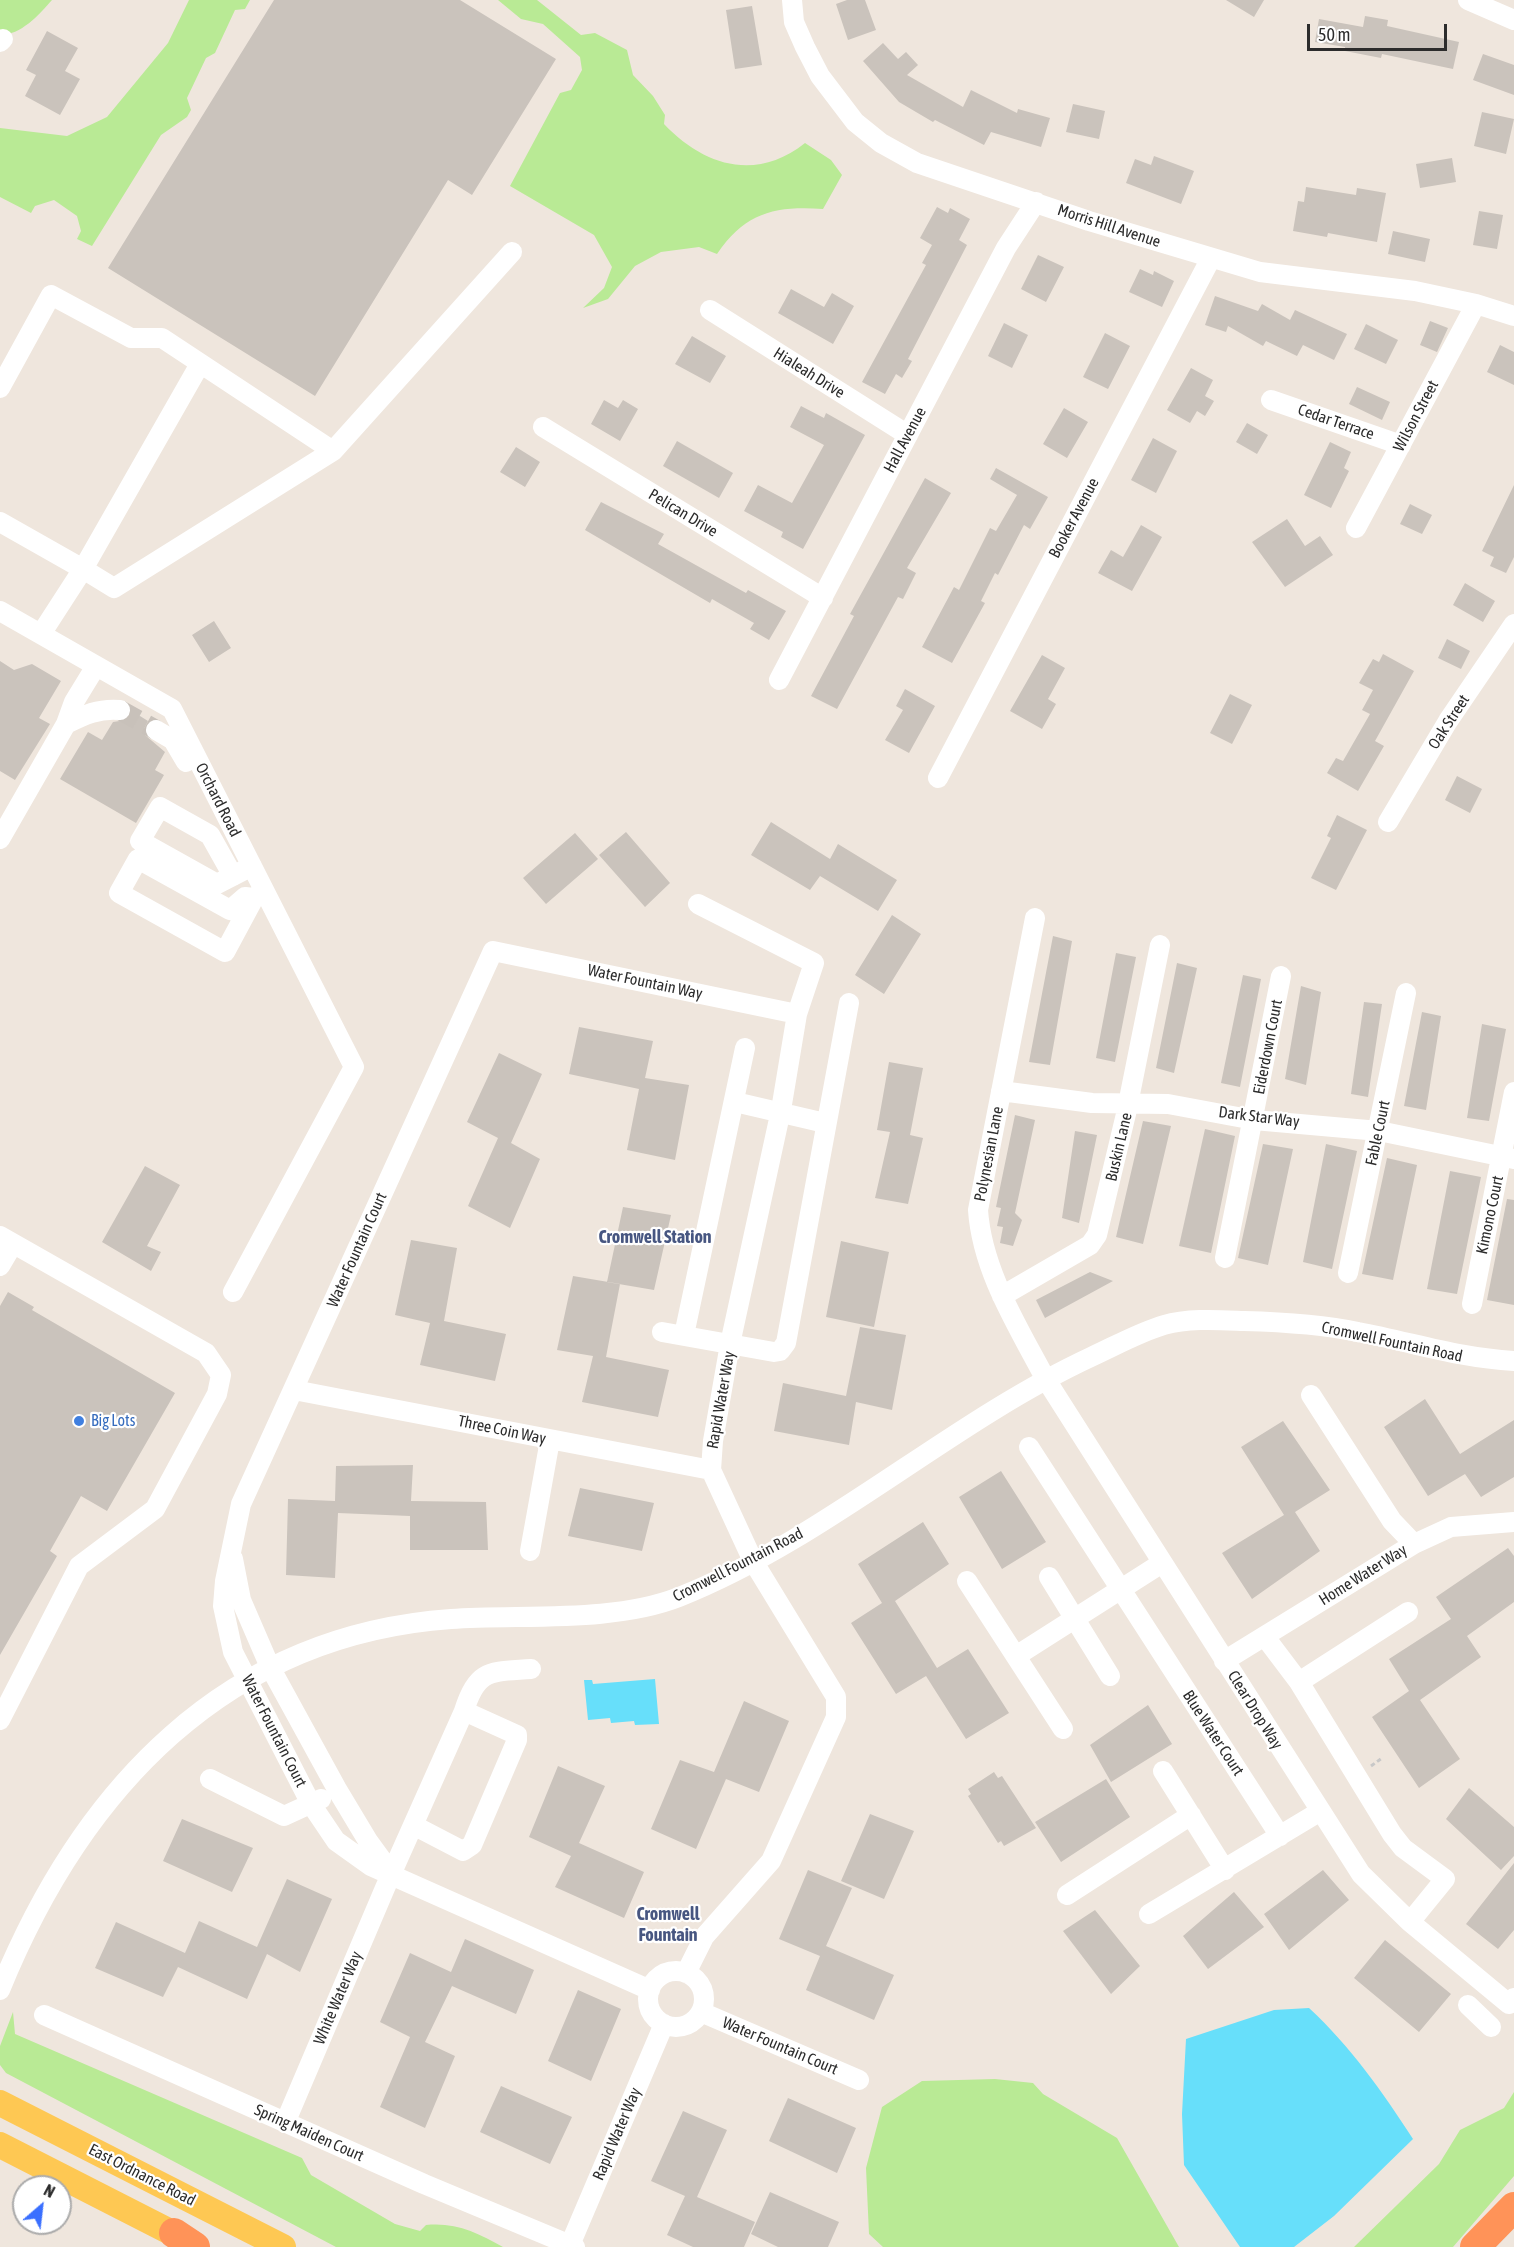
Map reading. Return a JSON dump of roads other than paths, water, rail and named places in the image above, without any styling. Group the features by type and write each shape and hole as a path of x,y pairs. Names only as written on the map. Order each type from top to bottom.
{"highway":[{"path":"1475,2247 1514,2207"}],"main road":[{"name":"East Ordnance Road","path":"0,2103 283,2247"},
{"path":"0,2145 200,2247"}],"street":[{"name":"Morris Hill Avenue","path":"792,0 794,22 810,57 820,76 855,122 881,143 917,163 1260,272 1415,291 1476,304 1514,316"},
{"path":"1468,0 1514,20"},
{"name":"Hall Avenue","path":"779,680 1006,248 1036,202"},
{"path":"0,522 114,588 333,451 512,252"},
{"name":"Booker Avenue","path":"938,778 1211,258"},
{"path":"0,388 51,296 130,338 162,338 333,451"},
{"name":"Wilson Street","path":"1356,528 1476,304"},
{"name":"Hialeah Drive","path":"710,310 908,435"},
{"path":"41,634 83,569 200,364"},
{"name":"Cedar Terrace","path":"1270,400 1401,445"},
{"name":"Pelican Drive","path":"543,427 823,598"},
{"name":"Orchard Road","path":"0,611 172,709 252,866 259,894 354,1067 233,1292"},
{"name":"Oak Street","path":"1388,822 1448,721 1514,624"},
{"path":"0,839 66,724 74,702 96,666"},
{"path":"66,724 86,714 108,709 120,710"},
{"path":"156,730 173,740 214,814 236,835"},
{"path":"233,876 210,835 160,807 140,841 217,884 233,876 252,866"},
{"path":"138,859 230,910 245,897 259,894 225,952 119,893 138,859"},
{"name":"Rapid Water Way","path":"686,1973 704,1937 771,1861 836,1717 836,1697 753,1561 711,1470 713,1441 730,1344 781,1110 797,1014 814,963 698,904"},
{"name":"Polynesian Lane","path":"1035,918 978,1210 979,1234 1002,1296 1045,1378"},
{"name":"Buskin Lane","path":"1002,1296 1090,1245 1097,1235 1128,1104 1160,945"},
{"name":"Water Fountain Way","path":"493,951 797,1014"},
{"name":"Water Fountain Court","path":"493,951 241,1504 225,1581 223,1606 233,1652 311,1804 336,1841 372,1866 650,1990"},
{"name":"Eiderdown Court","path":"1224,1258 1254,1120 1281,976"},
{"name":"Fable Court","path":"1348,1273 1406,993"},
{"path":"662,1332 774,1352 780,1351 786,1343 849,1003"},
{"path":"684,1335 746,1048"},
{"name":"Dark Star Way","path":"1001,1091 1092,1103 1168,1104 1254,1120 1379,1131 1508,1157"},
{"name":"Kimono Court","path":"1472,1304 1508,1157 1514,1092"},
{"path":"735,1102 781,1110 825,1123"},
{"path":"0,1266 6,1240 206,1353 220,1375 217,1394 155,1509 80,1566 0,1720"},
{"name":"Cromwell Fountain Road","path":"0,1990 40,1904 67,1856 99,1810 162,1740 198,1713 270,1667 336,1640 375,1628 450,1619 624,1611 680,1597 753,1561 821,1521 1045,1378 1165,1325 1212,1319 1292,1323 1346,1330 1473,1359 1514,1361"},
{"name":"Clear Drop Way","path":"1045,1378 1319,1812 1361,1874 1410,1923 1511,2001"},
{"name":"Three Coin Way","path":"294,1389 711,1470"},
{"path":"1311,1395 1392,1521 1414,1544"},
{"path":"530,1551 550,1440"},
{"name":"Blue Water Court","path":"1029,1447 1280,1836"},
{"name":"Home Water Way","path":"1224,1661 1414,1544 1451,1527 1514,1522"},
{"name":"Water Fountain Court","path":"232,1551 241,1600 270,1667 338,1791 368,1841 392,1874"},
{"path":"1016,1656 1162,1563"},
{"path":"1049,1577 1110,1676"},
{"path":"967,1581 1063,1730"},
{"path":"1299,1682 1408,1612"},
{"path":"1265,1637 1299,1682 1392,1834 1403,1848 1445,1879 1410,1923"},
{"name":"White Water Way","path":"285,2123 464,1711 471,1688 492,1672 531,1669"},
{"path":"413,1825 463,1851 472,1845 517,1740 517,1735 464,1711"},
{"path":"1163,1771 1225,1870"},
{"path":"210,1779 284,1816 338,1791"},
{"path":"1149,1914 1319,1812"},
{"path":"1067,1895 1191,1815"},
{"path":"668,1972 686,1973 700,1984 704,2003 701,2012 689,2024 681,2026 664,2024 657,2019 649,2006 650,1990 654,1982 668,1972"},
{"path":"1468,2005 1491,2027"},
{"name":"Water Fountain Court","path":"701,2012 859,2080"},
{"name":"Spring Maiden Court","path":"44,2015 285,2123 573,2246"},
{"name":"Rapid Water Way","path":"573,2246 664,2024"}],"water":[{"path":"655,1679 659,1724 635,1725 634,1721 611,1723 610,1718 588,1720 584,1680 592,1680 593,1684"},
{"path":"1309,2008 1339,2038 1365,2070 1413,2139 1334,2216 1294,2247 1240,2247 1184,2165 1182,2114 1186,2039 1274,2010"}],"tunnel":[{"path":"120,710 156,730"}],"place":[{"name":"Big Lots","path":"79,1421"}],"district":[{"name":"Cromwell Station","path":"655,1237"},
{"name":"Cromwell Fountain","path":"668,1924"}]}
